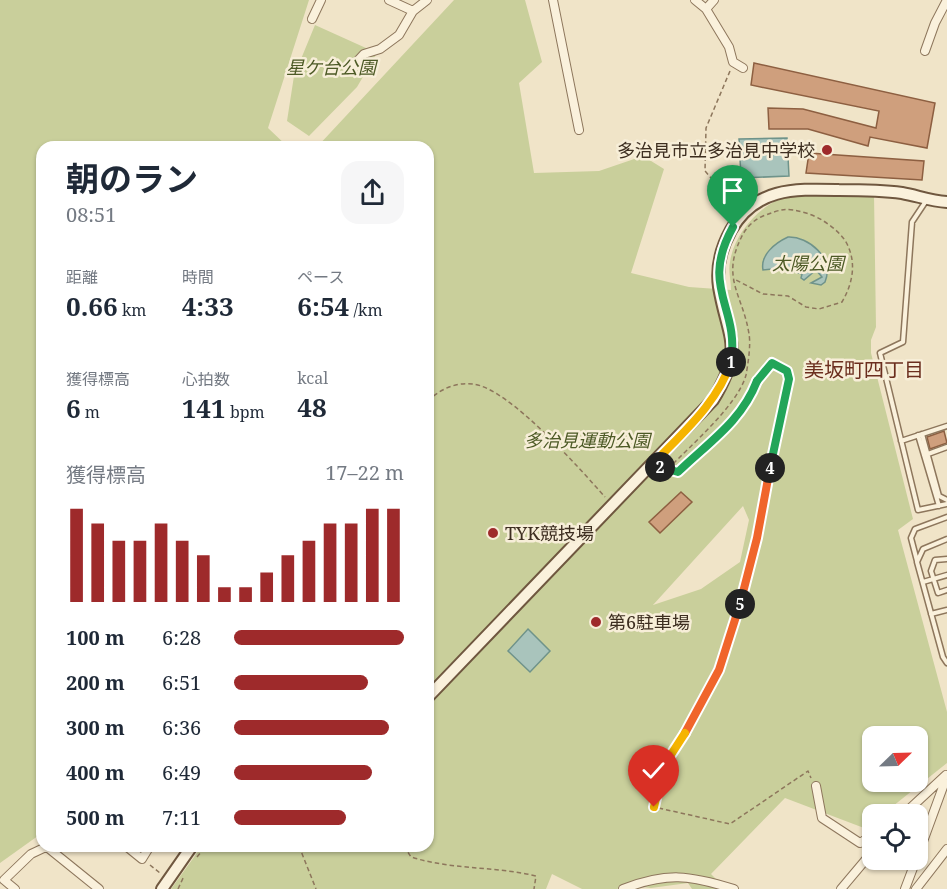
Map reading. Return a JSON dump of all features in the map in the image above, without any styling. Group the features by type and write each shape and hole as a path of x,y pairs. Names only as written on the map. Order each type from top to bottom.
{"street":[{"path":"312,19 321,0"},
{"path":"389,0 413,11"},
{"path":"352,67 364,54 380,49 399,35 413,11 427,0"},
{"path":"553,0 579,130"},
{"path":"695,0 706,9 729,47 733,62 743,68"},
{"path":"706,9 714,0"},
{"path":"925,51 935,23 947,0"},
{"path":"434,691 713,400 725,380 733,345 718,282 719,259 733,227 745,211 758,201 773,194 797,189 869,190 947,202"},
{"path":"915,804 947,775"},
{"path":"928,827 947,775"},
{"path":"816,786 822,818 860,843 862,842"},
{"path":"916,889 947,849"},
{"path":"15,889 4,880 37,852"},
{"path":"54,852 99,889"},
{"path":"133,852 142,859 146,852"},
{"path":"162,889 188,852"},
{"path":"841,889 862,864"},
{"path":"905,889 912,870"},
{"path":"623,889 663,877 687,876 734,889"}],"lane":[{"path":"920,434 939,496 947,502 918,510 880,353 903,342 912,222 927,200"},
{"path":"901,441 947,426"},
{"path":"920,434 939,506"},
{"path":"928,454 947,447"},
{"path":"947,517 915,528 911,538 931,614 947,663"},
{"path":"917,562 923,549 947,538"},
{"path":"947,559 935,560 932,565 933,579 938,593 947,590"},
{"path":"923,582 947,575"},
{"path":"931,614 947,610"}],"path":[{"path":"733,62 706,128 705,171 718,186 747,192 758,201"},
{"path":"667,470 727,407 738,393 746,375 749,338 746,317 733,281 732,261 744,231 756,219 780,208 820,218 844,238 853,261 850,284 842,302 819,309 806,307 788,296 763,294 736,280 733,281"},
{"path":"652,465 678,472 736,418 749,401 759,378 772,363 787,371 789,379 773,448 766,497 740,603 719,670 692,722 663,767 654,807 730,824 808,771 816,786"},
{"path":"434,397 451,385 475,384 496,394 553,439 612,504"},
{"path":"198,857 202,852"},
{"path":"301,852 316,889"},
{"path":"408,852 411,857 434,864 464,868 502,868 536,876 534,889"},
{"path":"142,859 169,879"},
{"path":"178,889 185,875"}],"green space":[{"path":"0,0 309,0 268,128 282,141 36,141 36,837 0,863"},
{"path":"454,0 525,0 542,62 519,83 534,173 599,171 643,156 664,169 631,273 689,287 731,290 729,265 737,240 752,219 772,203 783,197 802,193 874,194 876,327 871,340 871,353 913,519 898,530 947,712 947,763 928,778 928,726 862,726 862,792 911,792 896,804 862,804 862,827 785,798 711,874 726,889 692,889 688,883 651,888 627,885 617,889 582,889 552,874 546,889 171,889 198,852 434,852 434,141 323,141","holes":["743,506 749,520 740,562 701,589 653,605"]},
{"name":"星ケ台公園","path":"315,25 377,53 357,87 309,136 287,121 294,76"}],"water":[{"path":"787,138 789,176 741,178 739,139"},
{"path":"788,237 804,240 818,250 826,265 825,282 821,285 811,283 822,277 816,270 804,280 801,278 802,274 782,268 763,270 766,255"},
{"path":"528,629 550,651 530,672 508,651"}],"building":[{"path":"754,63 935,103 927,148 870,137 868,146 808,129 769,129 768,108 803,109 876,128 879,111 751,85"},
{"path":"809,153 924,161 922,180 806,173"},
{"path":"944,431 947,443 930,449 927,437"},
{"path":"681,492 692,502 660,533 649,522"}],"place":[{"name":"多治見市立多治見中学校","path":"827,150"},
{"name":"TYK競技場","path":"493,533"},
{"name":"第6駐車場","path":"596,622"}],"district":[{"name":"美坂町四丁目","path":"864,369"}],"route":[{"path":"654,807 663,767 692,722 719,670 757,538 773,448 789,379 787,371 772,363 759,378 749,401 736,418 678,472 652,465 713,400 725,380 733,345 718,282 719,259 733,227"}],"park label":[{"name":"太陽公園","path":"808,263"},
{"name":"多治見運動公園","path":"587,440"}]}
